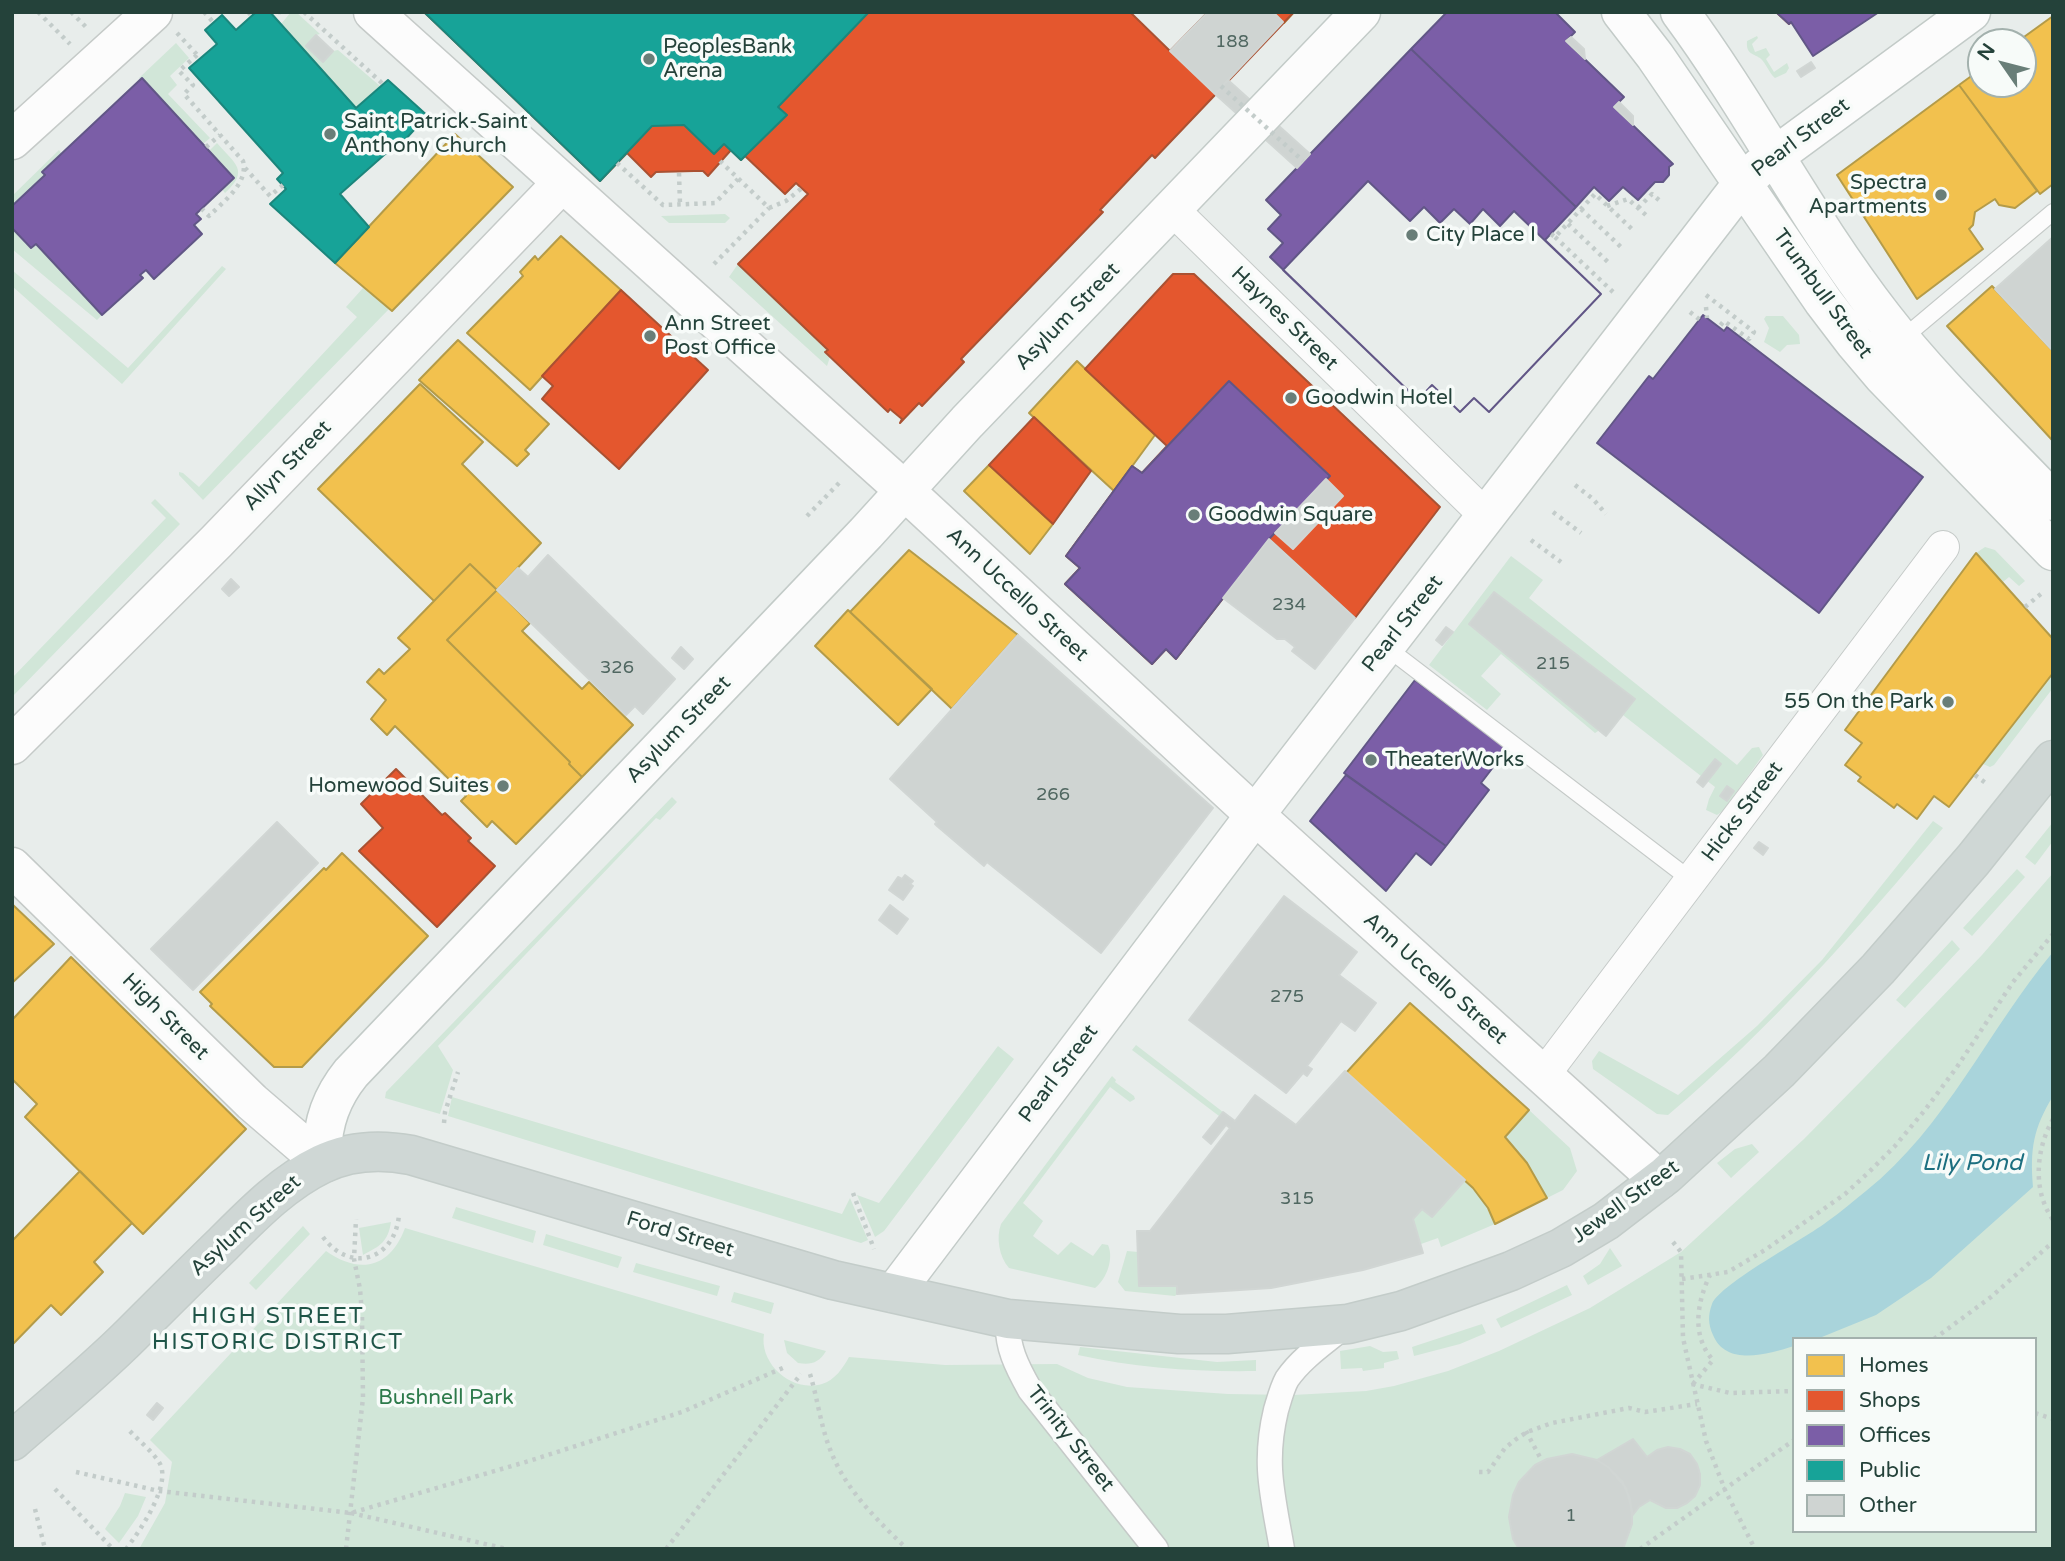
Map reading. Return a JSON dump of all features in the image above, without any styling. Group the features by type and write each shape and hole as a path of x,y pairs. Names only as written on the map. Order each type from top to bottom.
{"main road":[{"name":"Ann Uccello Street","path":"373,12 904,490 1255,815 1659,1180"},
{"name":"Asylum Street","path":"12,1441 117,1349 266,1203 323,1163 328,1114 351,1073 1361,12"},
{"name":"Trumbull Street","path":"1622,12 1823,301 1883,376 2053,551"},
{"name":"Trumbull Street","path":"1680,12 1849,270 1906,345 2053,501"},
{"name":"Pearl Street","path":"894,1293 1255,815 1742,184 1971,12"},
{"path":"12,140 165,23"},
{"name":"Allyn Street","path":"12,745 216,542 561,184"},
{"path":"1883,376 1906,345"},
{"name":"Jewell Street","path":"1024,1321 1179,1334 1227,1334 1348,1324 1401,1311 1511,1271 1561,1248 1592,1230 1659,1180 1779,1071 1928,914 2053,760"},
{"name":"High Street","path":"12,867 251,1102 323,1163"},
{"name":"Ford Street","path":"323,1163 360,1152 411,1155 833,1280 1024,1321"}],"street":[{"name":"Haynes Street","path":"1172,209 1486,516"},
{"name":"Hicks Street","path":"1542,1077 1943,547"},
{"name":"Trinity Street","path":"1024,1321 1008,1343 1030,1390 1156,1549"},
{"path":"1282,1549 1269,1475 1268,1451 1279,1401 1286,1381 1301,1363 1348,1324"}],"lane":[{"path":"1906,345 2053,212"},
{"path":"1386,647 1691,880"}],"path":[{"path":"38,12 64,38"},
{"path":"71,12 80,22"},
{"path":"204,12 214,22"},
{"path":"304,12 383,84"},
{"path":"165,23 199,56 179,71 193,85 184,94 270,196 283,185"},
{"path":"1222,86 1303,161"},
{"path":"206,147 220,135"},
{"path":"720,161 769,208"},
{"path":"617,163 663,205 715,203 738,178"},
{"path":"202,209 209,216 236,188 245,167"},
{"path":"679,173 680,204"},
{"path":"715,264 769,208 786,201 802,188"},
{"path":"1614,292 1553,236 1595,194 1634,231"},
{"path":"1638,208 1652,194 1660,201"},
{"path":"1607,206 1628,199 1647,216"},
{"path":"1577,211 1621,247"},
{"path":"1568,221 1608,262"},
{"path":"1706,295 1754,332 1749,339 1724,321 1719,327"},
{"path":"1706,307 1707,318"},
{"path":"1690,312 1700,320"},
{"path":"807,516 841,481"},
{"path":"1575,485 1606,514"},
{"path":"1553,512 1581,533"},
{"path":"1531,540 1561,562"},
{"path":"2025,607 2042,593"},
{"path":"1975,775 1987,784"},
{"path":"1682,1279 1728,1272 1765,1250 1845,1194 1895,1146 1957,1067 2013,982 2053,934"},
{"path":"444,1123 458,1072"},
{"path":"2053,1119 2040,1146 2039,1162 2041,1189 2048,1213 2053,1220"},
{"path":"853,1193 874,1248"},
{"path":"323,1237 337,1252 354,1259 369,1257 388,1245 397,1228 399,1215"},
{"path":"346,1549 363,1398 360,1289 354,1259 356,1219"},
{"path":"1673,1242 1681,1252 1683,1338 1706,1441 1725,1490 1755,1549"},
{"path":"1937,1337 1991,1297 2053,1242"},
{"path":"1692,1384 1713,1360 1703,1348 1700,1339 1698,1314 1699,1300 1710,1275"},
{"path":"351,1513 529,1461 682,1412 785,1367"},
{"path":"666,1549 801,1374"},
{"path":"810,1374 831,1453 844,1477 864,1504 907,1549"},
{"path":"1692,1384 1730,1393 1792,1391"},
{"path":"1479,1472 1488,1472 1505,1448 1526,1431 1552,1423 1629,1408 1645,1412 1697,1404"},
{"path":"126,1549 151,1510 159,1491 161,1466 128,1429"},
{"path":"1526,1431 1542,1461"},
{"path":"1640,1549 1792,1441"},
{"path":"76,1472 159,1491 351,1513 507,1549"},
{"path":"55,1489 113,1549"},
{"path":"35,1509 45,1549"}],"green space":[{"path":"291,12 296,12 320,34 306,46 323,61 333,51 338,50 380,86 356,108 281,24"},
{"path":"1757,36 1752,44 1755,52 1766,48 1770,55 1766,59 1774,72 1787,63 1789,68 1786,73 1775,78 1762,60 1749,51 1747,41"},
{"path":"176,43 189,58 170,76 177,85 168,94 210,138 203,144 139,78"},
{"path":"217,143 234,162 238,173 233,185 225,193 222,189 234,178 209,151"},
{"path":"59,150 62,154 45,175 12,206 12,196"},
{"path":"725,214 730,218 725,223 669,223 661,216"},
{"path":"12,228 30,248 36,244 102,315 97,320 12,249"},
{"path":"738,264 828,350 826,352 830,357 827,366 729,277"},
{"path":"222,266 226,269 122,384 12,286 12,270 128,368"},
{"path":"363,288 389,309 203,500 179,472 199,487 357,317 346,307"},
{"path":"1766,316 1783,316 1799,335 1800,344 1787,345 1780,352 1764,342 1769,328 1764,319"},
{"path":"155,499 180,524 12,697 12,678 166,518 151,503"},
{"path":"1985,547 1995,550 2025,581 2019,586 2009,577 2003,582 1976,553"},
{"path":"1511,556 1543,580 1529,598 1737,765 1752,748 1759,747 1763,755 1723,811 1717,815 1706,810 1715,787 1623,715 1595,733 1501,654 1481,676 1501,694 1487,710 1429,665"},
{"path":"2053,673 2053,688 1994,765 1990,767 1983,764"},
{"path":"672,797 677,802 660,820 656,818 438,1046 453,1070 440,1114 385,1098 386,1092"},
{"path":"1933,821 1943,828 1812,978 1742,1048 1668,1115 1657,1114 1593,1069 1592,1061 1599,1051 1678,1095 1757,1026 1822,960"},
{"path":"2053,822 2053,841 2035,865 2025,857"},
{"path":"2017,869 2025,877 1972,936 1963,928"},
{"name":"Bushnell Park","path":"2053,873 2053,1549 139,1549 165,1503 172,1462 150,1440 326,1251 351,1263 373,1263 391,1252 405,1228 764,1334 767,1356 780,1374 789,1380 811,1386 831,1380 849,1357 945,1365 1057,1364 1088,1378 1127,1387 1228,1394 1293,1395 1366,1391 1448,1371 1499,1351 1590,1308 1681,1252 1804,1139 1982,955"},
{"path":"1952,940 1960,949 1905,1008 1896,1000"},
{"path":"1136,1045 1223,1112 1219,1116 1132,1050"},
{"path":"998,1046 1014,1059 884,1231 875,1237 857,1195 879,1203"},
{"path":"1112,1076 1115,1082 1135,1099 1130,1102 1110,1087 1023,1203 1043,1221 1033,1236 1058,1255 1071,1242 1093,1256 1102,1244 1108,1245 1110,1262 1106,1274 1095,1288 1009,1268 999,1247 1001,1224"},
{"path":"452,1097 842,1214 850,1198 868,1240 861,1243 448,1116"},
{"path":"1529,1110 1570,1148 1577,1171 1563,1190 1547,1198 1527,1163 1505,1137"},
{"path":"1752,1144 1759,1152 1731,1178 1717,1163 1735,1149"},
{"path":"1465,1180 1482,1199 1495,1224 1441,1247 1438,1238 1421,1244 1413,1219 1422,1209 1432,1217"},
{"path":"456,1207 536,1231 533,1243 452,1218"},
{"path":"391,1222 382,1243 363,1255 359,1228"},
{"path":"303,1226 310,1234 256,1290 249,1283"},
{"path":"546,1234 622,1257 618,1268 543,1245"},
{"path":"1610,1248 1622,1266 1588,1285 1583,1276 1600,1264"},
{"path":"1127,1251 1138,1252 1139,1286 1177,1286 1177,1294 1175,1296 1125,1291 1118,1282"},
{"path":"636,1263 720,1286 717,1296 633,1272"},
{"path":"1567,1285 1572,1295 1501,1328 1496,1319"},
{"path":"734,1292 774,1303 771,1314 731,1302"},
{"path":"1482,1324 1486,1333 1460,1344 1414,1356 1412,1347"},
{"path":"784,1340 826,1351 814,1362 798,1363 787,1353"},
{"path":"1370,1346 1383,1352 1397,1351 1399,1359 1384,1363 1384,1368 1363,1371 1362,1368 1341,1369 1340,1351"},
{"path":"1080,1347 1217,1362 1256,1360 1256,1371 1189,1370 1122,1363 1078,1355"},
{"path":"125,1493 146,1497 138,1516 119,1543 105,1529"}],"water":[{"name":"Lily Pond","path":"2053,952 2053,1096 2034,1140 2033,1187 1931,1278 1876,1315 1822,1337 1792,1337 1792,1347 1773,1352 1738,1355 1719,1345 1711,1331 1709,1320 1712,1304 1719,1295 1747,1273 1833,1218 1894,1166 1943,1108"}],"building: Homes":[{"path":"1273,12 1294,12 1284,23"},
{"path":"2053,16 2053,184 2040,194 1969,98 2037,98 2036,28"},
{"path":"1967,79 1967,96 1959,85"},
{"name":"Spectra Apartments","path":"1959,85 2037,191 2015,208 1999,205 1995,199 1975,212 1973,225 1969,229 1983,249 1917,299 1837,175"},
{"path":"455,134 513,187 392,311 335,263"},
{"path":"561,236 621,290 530,390 467,333 523,276 520,272 535,256 538,260"},
{"path":"1992,286 2053,351 2053,441 1947,326"},
{"path":"458,340 549,424 525,450 529,454 517,466 419,380"},
{"path":"1077,361 1155,435 1114,491 1029,413"},
{"path":"420,384 483,442 462,464 541,543 497,590 470,564 434,601 318,489"},
{"path":"989,465 1053,524 1030,554 964,491"},
{"path":"909,550 1018,635 952,709 850,612"},
{"name":"55 On the Park","path":"1976,553 2053,639 2053,673 1949,807 1934,796 1917,819 1897,804 1894,808 1858,781 1861,777 1845,765 1862,743 1845,730"},
{"path":"470,564 497,590 447,640 582,777 516,844 492,821 487,827 461,801 466,796 395,726 387,735 371,719 386,700 367,682 379,669 384,674 410,649 398,638"},
{"path":"497,590 530,623 522,631 582,689 589,682 633,725 582,777 447,640"},
{"path":"848,610 932,689 898,725 815,646"},
{"path":"342,853 428,936 302,1067 274,1067 210,1006 212,1004 200,992"},
{"path":"12,904 54,944 12,983"},
{"path":"71,957 246,1129 143,1234 25,1117 37,1104 12,1079 12,1020"},
{"path":"1410,1003 1529,1110 1505,1137 1527,1163 1547,1198 1495,1224 1488,1208 1473,1188 1346,1073"},
{"path":"80,1171 132,1223 94,1262 103,1272 61,1315 51,1305 12,1345 12,1241"}],"building: Shops":[{"path":"424,12 1130,12 1170,51 1208,12 1294,12 1155,158 1152,155 1100,210 1103,212 961,359 964,362 922,406 919,403 900,423 902,419 890,409 888,412 738,264 808,194 796,183 785,194 745,156 741,160 731,150 708,176 703,171 694,171 656,172 651,177 627,153 600,181"},
{"path":"1776,12 1806,12 1789,24"},
{"path":"1173,274 1194,274 1440,507 1355,618 1269,539 1176,659 1166,649 1152,664 1065,584 1080,568 1066,556 1132,466 1142,473 1167,446 1085,369"},
{"path":"621,290 708,370 619,469 542,399 553,386 542,376"},
{"path":"1034,417 1091,471 1053,524 989,465"},
{"path":"396,769 442,815 445,813 471,838 468,841 495,866 437,927 359,851 383,828 361,804"}],"building: Offices":[{"path":"1447,12 1555,12 1575,32 1566,41 1624,97 1614,107 1673,164 1669,167 1669,175 1663,182 1655,182 1638,200 1623,187 1609,201 1594,187 1576,207 1411,49"},
{"path":"1776,12 1879,12 1813,56 1791,22 1789,24"},
{"name":"City Place I","path":"1411,49 1576,207 1545,240 1601,294 1489,412 1474,398 1460,412 1432,385 1418,400 1270,257 1283,243 1268,229 1281,215 1266,200"},
{"path":"142,78 234,178 196,214 201,219 194,225 202,234 154,279 146,270 140,275 143,278 102,315 36,244 31,248 12,228 12,206 45,175 42,172"},
{"path":"1368,181 1410,221 1424,207 1440,223 1454,209 1470,224 1483,209 1500,226 1514,211 1601,294 1489,412 1474,398 1460,412 1432,385 1418,400 1283,270"},
{"path":"1703,315 1724,331 1727,327 1923,477 1819,613 1597,443 1649,376 1653,379"},
{"name":"Goodwin Square","path":"1229,381 1330,476 1269,539 1176,659 1166,649 1152,664 1065,584 1080,568 1066,556 1132,466 1142,473"},
{"path":"1415,680 1507,749 1481,783 1489,790 1446,846 1344,773"},
{"path":"1346,775 1446,846 1431,865 1416,853 1386,891 1310,821"}],"building: Public":[{"name":"Saint Patrick-Saint Anthony Church","path":"256,12 270,12 356,108 388,80 430,118 427,121 425,118 403,142 401,140 340,194 369,227 335,263 270,204 286,189 277,179 283,173 189,68 217,44 205,30 222,15 236,30"},
{"name":"PeoplesBank Arena","path":"424,12 869,12 778,107 787,115 741,160 724,144 714,154 684,125 652,126 600,181"}],"building: Other":[{"path":"1208,12 1273,12 1283,22 1215,94 1170,51"},
{"path":"316,35 333,51 323,62 306,46"},
{"path":"1571,37 1584,49 1585,59 1566,41"},
{"path":"1811,62 1815,68 1801,77 1797,71"},
{"path":"1228,80 1310,154 1297,168 1215,94"},
{"path":"1619,102 1633,116 1633,125 1614,107"},
{"path":"2053,237 2053,351 1995,289"},
{"path":"1326,479 1343,496 1293,549 1275,533"},
{"path":"1269,539 1355,618 1315,669 1292,651 1295,647 1285,639 1277,639 1223,598"},
{"path":"548,555 675,679 643,714 635,706 626,715 497,590 518,568 528,577"},
{"path":"231,579 239,587 229,596 222,589"},
{"path":"1494,592 1635,699 1606,736 1469,624"},
{"path":"1446,627 1453,632 1442,645 1436,640"},
{"path":"1018,635 1213,808 1101,953 987,862 984,866 937,826 937,822 890,779"},
{"path":"681,647 693,659 684,669 672,658"},
{"path":"1715,759 1721,764 1703,787 1697,782"},
{"path":"1727,786 1734,791 1727,801 1720,796"},
{"path":"277,822 318,863 193,990 151,949"},
{"path":"1759,842 1768,848 1763,855 1754,848"},
{"path":"905,875 913,881 910,884 913,886 903,900 889,890 898,877 902,879"},
{"path":"1284,896 1357,952 1339,975 1376,1003 1355,1031 1341,1021 1307,1066 1312,1069 1307,1076 1303,1073 1286,1093 1189,1020"},
{"path":"890,905 908,919 897,934 879,920"},
{"path":"1345,1071 1465,1180 1432,1217 1422,1209 1413,1219 1423,1253 1363,1270 1271,1288 1177,1294 1177,1286 1139,1286 1137,1231 1150,1231 1230,1128 1226,1125 1211,1144 1203,1137 1223,1112 1235,1121 1255,1095 1296,1125"},
{"path":"157,1403 163,1408 153,1420 147,1415"},
{"path":"1633,1439 1647,1457 1668,1447 1690,1454 1700,1474 1700,1485 1695,1496 1677,1508 1666,1508 1650,1500 1632,1516 1630,1499 1622,1481 1597,1460"},
{"path":"1572,1454 1597,1460 1608,1467 1626,1488 1632,1510 1632,1524 1623,1549 1519,1549 1513,1539 1509,1517 1513,1495 1519,1482 1535,1465 1547,1459"}],"place":[{"name":"PeoplesBank Arena","path":"649,59"},
{"name":"Saint Patrick-Saint Anthony Church","path":"330,134"},
{"name":"Spectra Apartments","path":"1941,195"},
{"name":"City Place I","path":"1412,235"},
{"name":"Ann Street Post Office","path":"650,336"},
{"name":"Goodwin Hotel","path":"1291,398"},
{"name":"Goodwin Square","path":"1194,515"},
{"name":"55 On the Park","path":"1948,702"},
{"name":"TheaterWorks","path":"1371,760"},
{"name":"Homewood Suites","path":"503,786"}],"district":[{"name":"HIGH STREET HISTORIC DISTRICT","path":"278,1330"}]}
